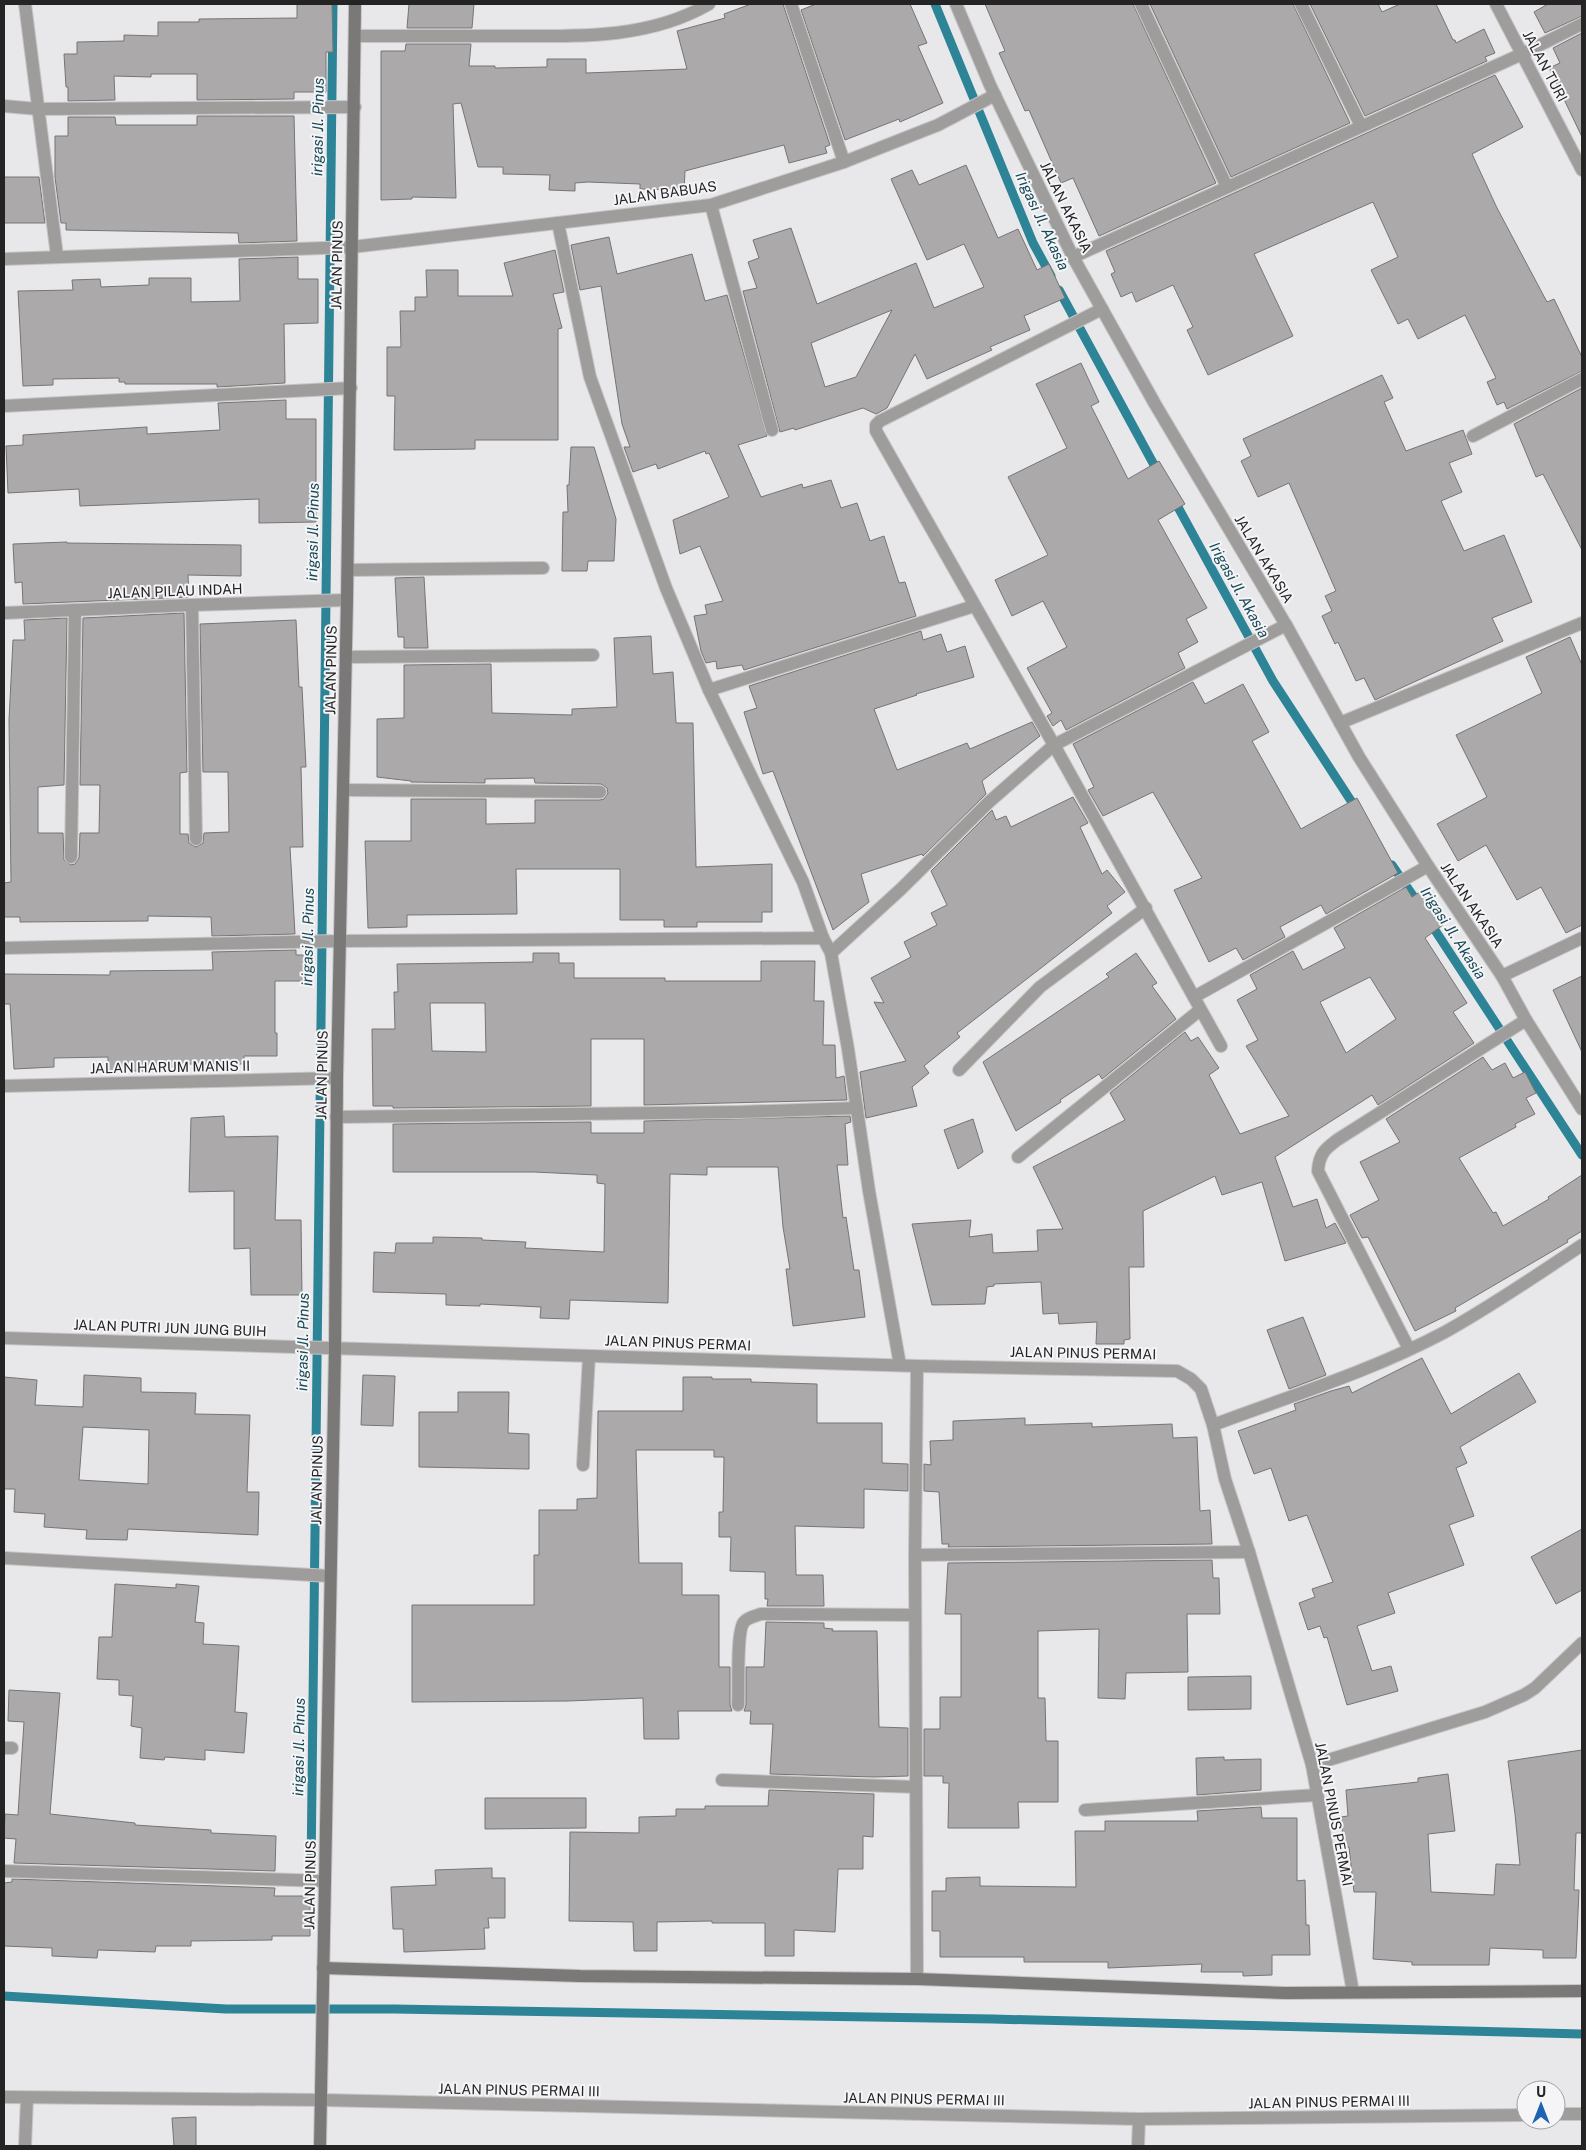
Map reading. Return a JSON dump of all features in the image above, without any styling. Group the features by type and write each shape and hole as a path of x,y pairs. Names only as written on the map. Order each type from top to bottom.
{"street":[{"path":"25,4 57,256"},
{"name":"JALAN PINUS","path":"320,2146 335,1348 336,1117 351,388 355,4"},
{"path":"355,36 592,36 645,30 690,15 709,4"},
{"path":"791,4 844,162"},
{"name":"JALAN AKASIA","path":"956,4 995,95 1073,257 1155,404 1286,626 1359,757 1428,866 1502,976 1526,1020 1582,1109"},
{"path":"1141,4 1227,187"},
{"path":"1301,4 1361,126"},
{"name":"JALAN TURI","path":"1496,4 1582,169"},
{"path":"1073,257 1522,54 1582,24"},
{"name":"JALAN BABUAS","path":"4,259 352,247 711,204 844,162 938,125 995,95"},
{"path":"4,106 38,109 355,107"},
{"path":"711,204 772,430"},
{"path":"558,223 590,377 666,588 709,690 803,882 823,938 831,953 869,1191 900,1365"},
{"path":"1102,309 880,421 876,425 877,436 1054,744 1221,1046"},
{"path":"1473,436 1582,379"},
{"path":"4,406 351,388"},
{"path":"348,570 543,568"},
{"name":"JALAN PILAU INDAH","path":"4,613 192,604 347,600"},
{"path":"192,604 196,839"},
{"path":"709,690 974,606"},
{"path":"71,857 75,610"},
{"path":"1340,723 1582,623"},
{"path":"831,953 989,802 1054,744 1286,626"},
{"path":"346,657 593,655"},
{"path":"344,790 600,792"},
{"path":"1194,997 1428,866"},
{"path":"959,1070 1040,987 1146,908"},
{"path":"4,948 340,941 823,938"},
{"path":"1502,976 1582,938"},
{"path":"1018,1157 1200,1010"},
{"path":"1409,1349 1318,1170 1319,1160 1322,1152 1337,1140 1526,1020"},
{"name":"JALAN HARUM MANIS II","path":"4,1086 337,1078"},
{"path":"336,1117 738,1112 857,1108"},
{"path":"1213,1425 1324,1384 1409,1349 1446,1331 1522,1285 1582,1245"},
{"name":"JALAN PUTRI JUN JUNG BUIH","path":"4,1338 335,1348"},
{"name":"JALAN PINUS PERMAI","path":"335,1348 917,1366 1177,1371 1191,1379 1201,1389 1213,1425 1225,1479 1249,1552 1312,1765 1353,1992"},
{"path":"583,1466 589,1356"},
{"path":"917,1366 915,1555 917,1979"},
{"path":"915,1555 1249,1552"},
{"path":"4,1558 330,1576"},
{"path":"738,1705 740,1635 743,1623 751,1617 761,1614 915,1615"},
{"path":"1312,1765 1485,1712 1535,1688 1582,1643"},
{"path":"722,1780 916,1787"},
{"path":"1085,1810 1317,1795"},
{"path":"4,1871 325,1881"},
{"path":"323,1968 580,1976 917,1979 1285,1993 1582,1991"},
{"name":"JALAN PINUS PERMAI III","path":"4,2098 322,2100 1139,2119 1516,2114"},
{"path":"25,2146 27,2098"},
{"path":"1566,2114 1582,2114"},
{"path":"1138,2146 1139,2119"}],"building":[{"path":"297,4 332,4 333,52 326,52 326,92 294,92 294,99 197,100 197,74 151,74 151,77 114,76 115,100 68,101 64,54 77,54 77,42 124,41 124,35 158,36 158,22 199,22 199,19 297,18"},
{"path":"409,4 474,4 472,28 407,28"},
{"path":"751,4 783,4 830,145 825,147 827,153 789,163 784,145 685,171 684,190 640,189 640,184 588,182 575,183 575,191 549,190 550,175 503,174 503,167 478,167 461,103 453,104 456,198 412,197 412,199 381,200 381,51 405,51 406,44 471,44 469,66 495,66 495,68 547,67 547,59 586,59 586,73 687,69 677,31 725,18 724,14"},
{"path":"816,4 910,4 927,43 918,46 943,103 900,122 899,119 845,140 801,10"},
{"path":"985,4 1133,4 1216,183 1099,236 1073,178 1061,183 1029,110 1025,111 999,53 1005,51"},
{"path":"1150,4 1293,4 1350,123 1231,177"},
{"path":"1310,4 1378,4 1382,12 1400,4 1436,4 1456,43 1484,29 1495,53 1485,57 1487,61 1365,116"},
{"path":"1548,4 1582,4 1582,16 1545,33 1534,12"},
{"path":"1582,33 1582,137 1549,68 1560,63 1553,48"},
{"path":"1495,75 1523,127 1472,154 1497,208 1547,302 1554,299 1582,357 1582,371 1507,409 1504,402 1497,405 1487,382 1496,378 1465,315 1418,339 1408,319 1398,324 1371,270 1398,257 1373,202 1254,254 1293,336 1208,375 1187,330 1193,327 1173,285 1136,302 1132,292 1121,297 1111,274 1115,272 1106,251"},
{"path":"197,116 294,116 297,241 239,243 238,233 66,230 66,223 61,223 55,177 55,136 68,136 68,117 115,117 116,125 197,125"},
{"path":"966,165 998,238 1018,229 1037,270 1049,264 1065,298 1024,316 1030,330 990,347 992,350 927,379 915,354 887,408 876,414 863,408 795,430 794,428 780,432 743,291 757,288 748,262 759,258 753,240 791,228 817,304 916,263 934,308 984,287 964,244 927,260 891,179 912,170 919,185","holes":["892,310 856,377 825,387 811,343"]},
{"path":"4,177 39,177 45,223 4,223"},
{"path":"609,237 617,274 692,254 705,301 727,295 767,436 738,445 761,497 802,484 803,488 831,480 841,508 857,503 870,541 884,536 899,583 905,582 916,616 744,670 742,665 717,669 716,661 706,663 701,651 694,616 707,614 705,605 723,601 700,546 680,554 673,520 729,497 709,453 706,454 705,451 658,469 656,464 633,472 624,447 630,447 622,424 601,286 580,290 571,245"},
{"path":"555,250 564,292 553,294 562,328 558,329 558,440 475,440 475,449 394,450 395,396 387,396 387,347 401,347 400,311 415,311 415,297 427,297 426,270 458,270 458,296 513,296 504,263"},
{"path":"298,257 298,279 318,279 318,323 284,324 285,383 217,387 217,384 125,384 125,382 119,382 119,378 53,379 53,385 23,386 18,291 73,290 72,280 100,279 101,287 149,285 149,278 191,278 191,302 240,301 239,259"},
{"path":"1081,363 1099,402 1091,406 1128,479 1159,461 1185,504 1158,520 1207,608 1186,619 1198,642 1178,653 1185,668 1066,730 1061,720 1053,726 1047,716 1052,713 1027,668 1067,647 1043,601 1012,616 995,580 1048,555 1008,477 1067,448 1036,384"},
{"path":"1382,375 1393,398 1384,402 1406,451 1463,430 1472,454 1449,463 1462,492 1441,501 1464,551 1504,535 1532,602 1492,618 1503,641 1375,700 1364,678 1356,681 1338,642 1335,644 1322,616 1332,611 1325,596 1336,591 1289,483 1258,497 1241,461 1251,456 1243,439"},
{"path":"1582,388 1582,550 1543,474 1536,477 1514,424"},
{"path":"286,400 286,419 316,419 316,522 259,523 259,499 80,506 79,489 8,493 6,446 23,445 23,435 147,427 147,434 220,430 218,403"},
{"path":"571,447 594,447 616,519 614,561 588,561 587,571 562,571 563,512 568,512 567,485 569,485"},
{"path":"67,542 241,545 241,576 188,575 189,597 23,604 22,582 15,583 13,544"},
{"path":"424,577 428,648 404,648 404,637 398,637 395,578"},
{"path":"184,613 187,772 180,773 180,834 188,834 189,843 196,847 203,843 204,833 229,832 228,772 203,772 200,624 296,620 299,687 302,687 306,767 301,767 303,847 290,847 295,934 212,936 211,917 148,916 148,921 20,922 20,917 4,917 4,883 11,882 9,720 13,640 25,640 24,620 67,618 64,785 38,787 38,833 63,833 64,860 71,865 75,864 79,858 80,833 99,833 100,785 80,785 83,618"},
{"path":"921,631 923,640 941,634 947,652 965,646 974,677 874,709 897,770 967,743 970,749 1032,722 1040,736 982,781 986,794 923,856 922,854 861,874 869,902 833,930 773,771 763,774 744,712 757,708 749,686"},
{"path":"651,636 653,674 673,672 676,723 693,723 696,867 772,864 772,912 762,912 762,922 697,922 697,927 664,927 664,920 620,920 620,869 516,869 517,914 407,915 407,927 368,928 365,841 411,841 411,799 486,799 486,824 535,823 535,800 600,800 604,799 608,793 607,788 601,784 535,783 534,778 485,779 485,783 411,782 377,777 377,719 404,718 404,665 491,664 492,713 572,715 572,709 617,707 614,638"},
{"path":"1570,637 1582,665 1582,925 1566,933 1541,887 1517,900 1486,845 1458,861 1437,824 1487,797 1456,735 1542,693 1526,657"},
{"path":"1193,682 1205,704 1243,684 1269,732 1252,741 1301,829 1357,798 1398,873 1326,914 1321,905 1280,927 1285,937 1243,960 1236,948 1209,962 1174,890 1202,878 1153,792 1103,816 1088,790 1094,787 1073,744"},
{"path":"1073,797 1088,823 1080,827 1102,874 1107,870 1125,892 1107,906 1112,913 957,1033 960,1037 924,1066 929,1073 912,1087 917,1106 866,1118 860,1072 906,1061 874,1002 884,1003 871,978 911,957 904,942 937,925 931,913 947,905 931,871 992,810 996,820 1006,816 1011,827"},
{"path":"1406,887 1412,897 1421,891 1443,925 1425,938 1467,1003 1453,1012 1474,1043 1378,1105 1372,1095 1275,1157 1293,1207 1317,1199 1326,1228 1335,1223 1346,1243 1285,1261 1262,1182 1222,1195 1215,1176 1143,1211 1144,1267 1129,1267 1130,1339 1124,1340 1124,1344 1096,1344 1097,1322 1059,1324 1058,1313 1043,1314 1041,1282 994,1284 994,1286 987,1287 985,1304 932,1305 912,1224 971,1220 969,1237 992,1234 993,1253 1038,1251 1037,1230 1063,1229 1033,1167 1125,1120 1110,1093 1185,1032 1191,1041 1198,1037 1219,1068 1209,1075 1240,1134 1289,1116 1246,1046 1258,1040 1237,1000 1257,989 1250,975 1293,951 1303,970 1345,948 1334,928","holes":["1370,977 1396,1019 1346,1053 1320,1002"]},
{"path":"296,950 296,955 305,955 306,981 275,981 277,1056 244,1056 244,1064 184,1064 184,1067 150,1067 150,1071 108,1071 108,1057 54,1058 54,1067 14,1069 10,1004 4,1004 4,974 110,975 110,971 213,970 212,952"},
{"path":"533,953 559,953 559,963 574,963 574,978 665,978 665,981 761,981 761,961 815,961 814,1001 824,1001 823,1045 835,1045 836,1078 844,1076 847,1100 644,1105 644,1039 591,1039 591,1106 393,1108 393,1106 373,1106 372,1029 395,1029 394,992 398,992 397,964 533,962","holes":["430,1003 485,1003 486,1052 432,1051"]},
{"path":"1136,953 1157,983 1152,986 1176,1019 1102,1079 1099,1074 1060,1100 1061,1102 1016,1131 983,1062 1109,977 1106,974"},
{"path":"1582,976 1582,1052 1553,990"},
{"path":"1483,1057 1492,1070 1505,1063 1513,1078 1525,1072 1536,1093 1526,1098 1535,1114 1515,1124 1516,1127 1459,1158 1493,1213 1496,1212 1503,1226 1549,1199 1548,1197 1582,1175 1582,1231 1567,1240 1568,1242 1455,1308 1456,1311 1415,1331 1368,1237 1362,1238 1350,1215 1379,1200 1360,1162 1400,1142 1386,1119"},
{"path":"224,1116 225,1137 278,1136 275,1220 301,1220 302,1295 251,1295 250,1248 234,1249 234,1191 189,1192 191,1118"},
{"path":"850,1116 851,1122 845,1124 848,1165 837,1165 843,1218 846,1217 854,1270 859,1270 865,1317 793,1326 786,1269 790,1269 783,1227 778,1167 707,1167 707,1175 670,1174 668,1303 570,1300 569,1319 540,1318 541,1307 480,1304 480,1306 446,1305 446,1294 373,1292 374,1252 395,1253 396,1243 433,1243 433,1237 482,1238 482,1240 526,1242 525,1248 604,1252 605,1184 597,1183 597,1175 534,1172 393,1172 393,1124 591,1122 591,1133 644,1133 644,1121"},
{"path":"973,1119 983,1152 958,1169 944,1130"},
{"path":"1303,1317 1326,1375 1289,1389 1267,1330"},
{"path":"1422,1358 1451,1414 1519,1373 1536,1402 1460,1447 1467,1463 1456,1468 1474,1516 1449,1525 1464,1565 1388,1593 1395,1613 1357,1626 1372,1671 1391,1666 1398,1691 1347,1705 1327,1637 1324,1638 1320,1626 1308,1630 1299,1603 1315,1597 1312,1589 1333,1582 1307,1515 1289,1521 1271,1468 1254,1474 1238,1431 1296,1410 1294,1404 1331,1391 1349,1386 1352,1393"},
{"path":"84,1375 141,1378 141,1392 196,1393 195,1414 250,1415 247,1492 259,1492 258,1535 128,1529 127,1540 86,1539 87,1530 44,1527 45,1514 14,1512 15,1489 4,1489 4,1377 37,1380 35,1405 83,1407","holes":["83,1427 149,1430 148,1484 79,1480"]},
{"path":"363,1375 395,1376 393,1426 361,1425"},
{"path":"683,1377 751,1379 751,1382 817,1384 817,1423 882,1423 882,1463 908,1464 908,1491 864,1489 864,1528 795,1526 796,1575 823,1575 824,1606 767,1606 768,1599 765,1599 765,1572 730,1571 731,1537 719,1537 719,1512 723,1512 724,1457 714,1457 714,1450 636,1450 639,1563 682,1563 682,1595 719,1595 719,1667 730,1667 730,1705 732,1711 678,1711 679,1739 644,1739 643,1698 568,1701 412,1702 412,1605 534,1605 534,1555 539,1555 539,1510 577,1510 577,1499 597,1498 598,1411 683,1411"},
{"path":"458,1392 509,1392 508,1433 529,1434 529,1469 419,1467 419,1412 458,1412"},
{"path":"1025,1418 1025,1425 1092,1423 1092,1427 1172,1424 1173,1438 1197,1437 1200,1511 1210,1510 1212,1544 948,1547 949,1544 942,1544 939,1492 924,1491 924,1464 931,1465 930,1441 953,1440 953,1421"},
{"path":"1582,1529 1582,1590 1556,1604 1531,1557"},
{"path":"1212,1560 1213,1578 1219,1578 1220,1614 1187,1614 1188,1672 1126,1673 1125,1699 1098,1698 1099,1629 1038,1631 1038,1698 1045,1698 1046,1741 1058,1741 1058,1802 1018,1802 1019,1828 948,1828 949,1783 943,1783 943,1776 924,1776 924,1729 940,1729 940,1697 961,1697 961,1614 945,1614 948,1563"},
{"path":"115,1584 176,1588 176,1584 199,1586 195,1622 204,1623 203,1644 239,1646 235,1712 247,1713 244,1753 205,1750 205,1760 165,1757 164,1760 140,1758 142,1728 131,1726 133,1696 119,1695 119,1680 97,1679 99,1637 112,1637"},
{"path":"766,1622 824,1623 824,1628 833,1629 832,1631 877,1631 879,1727 908,1728 908,1776 770,1774 773,1724 750,1724 751,1711 744,1711 746,1705 746,1667 764,1667"},
{"path":"1251,1676 1251,1709 1188,1710 1188,1677"},
{"path":"9,1690 60,1693 50,1814 135,1823 135,1825 211,1830 211,1833 276,1836 275,1871 14,1863 16,1839 4,1838 5,1814 18,1815 24,1722 8,1721"},
{"path":"1582,1750 1582,1833 1576,1833 1574,1890 1579,1890 1576,1958 1543,1958 1543,1950 1490,1948 1489,1965 1412,1965 1412,1962 1373,1959 1376,1892 1354,1892 1349,1847 1344,1848 1341,1817 1348,1816 1346,1790 1418,1782 1418,1778 1448,1774 1455,1831 1428,1834 1431,1892 1494,1895 1496,1864 1520,1865 1508,1761"},
{"path":"1224,1757 1224,1760 1261,1759 1261,1790 1197,1795 1196,1758"},
{"path":"769,1790 874,1794 873,1837 863,1836 863,1869 838,1869 835,1932 794,1930 794,1956 765,1956 765,1923 712,1923 712,1921 657,1922 657,1951 634,1951 633,1922 569,1921 570,1832 639,1833 639,1817 676,1816 676,1809 705,1809 705,1806 768,1806"},
{"path":"485,1798 586,1798 586,1828 485,1829"},
{"path":"1261,1807 1262,1818 1297,1818 1297,1881 1305,1880 1306,1925 1309,1925 1310,1955 1272,1955 1272,1975 1243,1976 1243,1972 1201,1972 1202,1964 1108,1968 1108,1962 1024,1962 1024,1957 940,1957 940,1931 932,1931 932,1891 946,1891 946,1878 980,1877 980,1886 1076,1887 1075,1831 1105,1831 1105,1821 1198,1821 1197,1811"},
{"path":"492,1868 492,1878 505,1878 505,1918 488,1918 489,1928 484,1928 485,1949 404,1952 403,1929 393,1929 391,1887 436,1885 435,1870"},
{"path":"12,1879 275,1888 274,1896 310,1896 310,1936 272,1936 272,1940 191,1941 191,1946 156,1946 155,1952 98,1950 97,1958 52,1956 52,1948 4,1946 4,1883 12,1882"},
{"path":"196,2117 196,2146 174,2146 172,2118"}],"waterway":[{"name":"irigasi Jl. Pinus","path":"311,1871 333,4"},
{"name":"Irigasi Jl. Akasia","path":"935,4 1033,243 1051,276"},
{"name":"Irigasi Jl. Akasia","path":"1059,290 1159,474"},
{"name":"Irigasi Jl. Akasia","path":"1173,498 1273,681 1357,810"},
{"name":"Irigasi Jl. Akasia","path":"1392,865 1420,906"},
{"name":"Irigasi Jl. Akasia","path":"1429,921 1582,1155"},
{"path":"4,1996 226,2009 394,2009 993,2019 1582,2034"}]}
